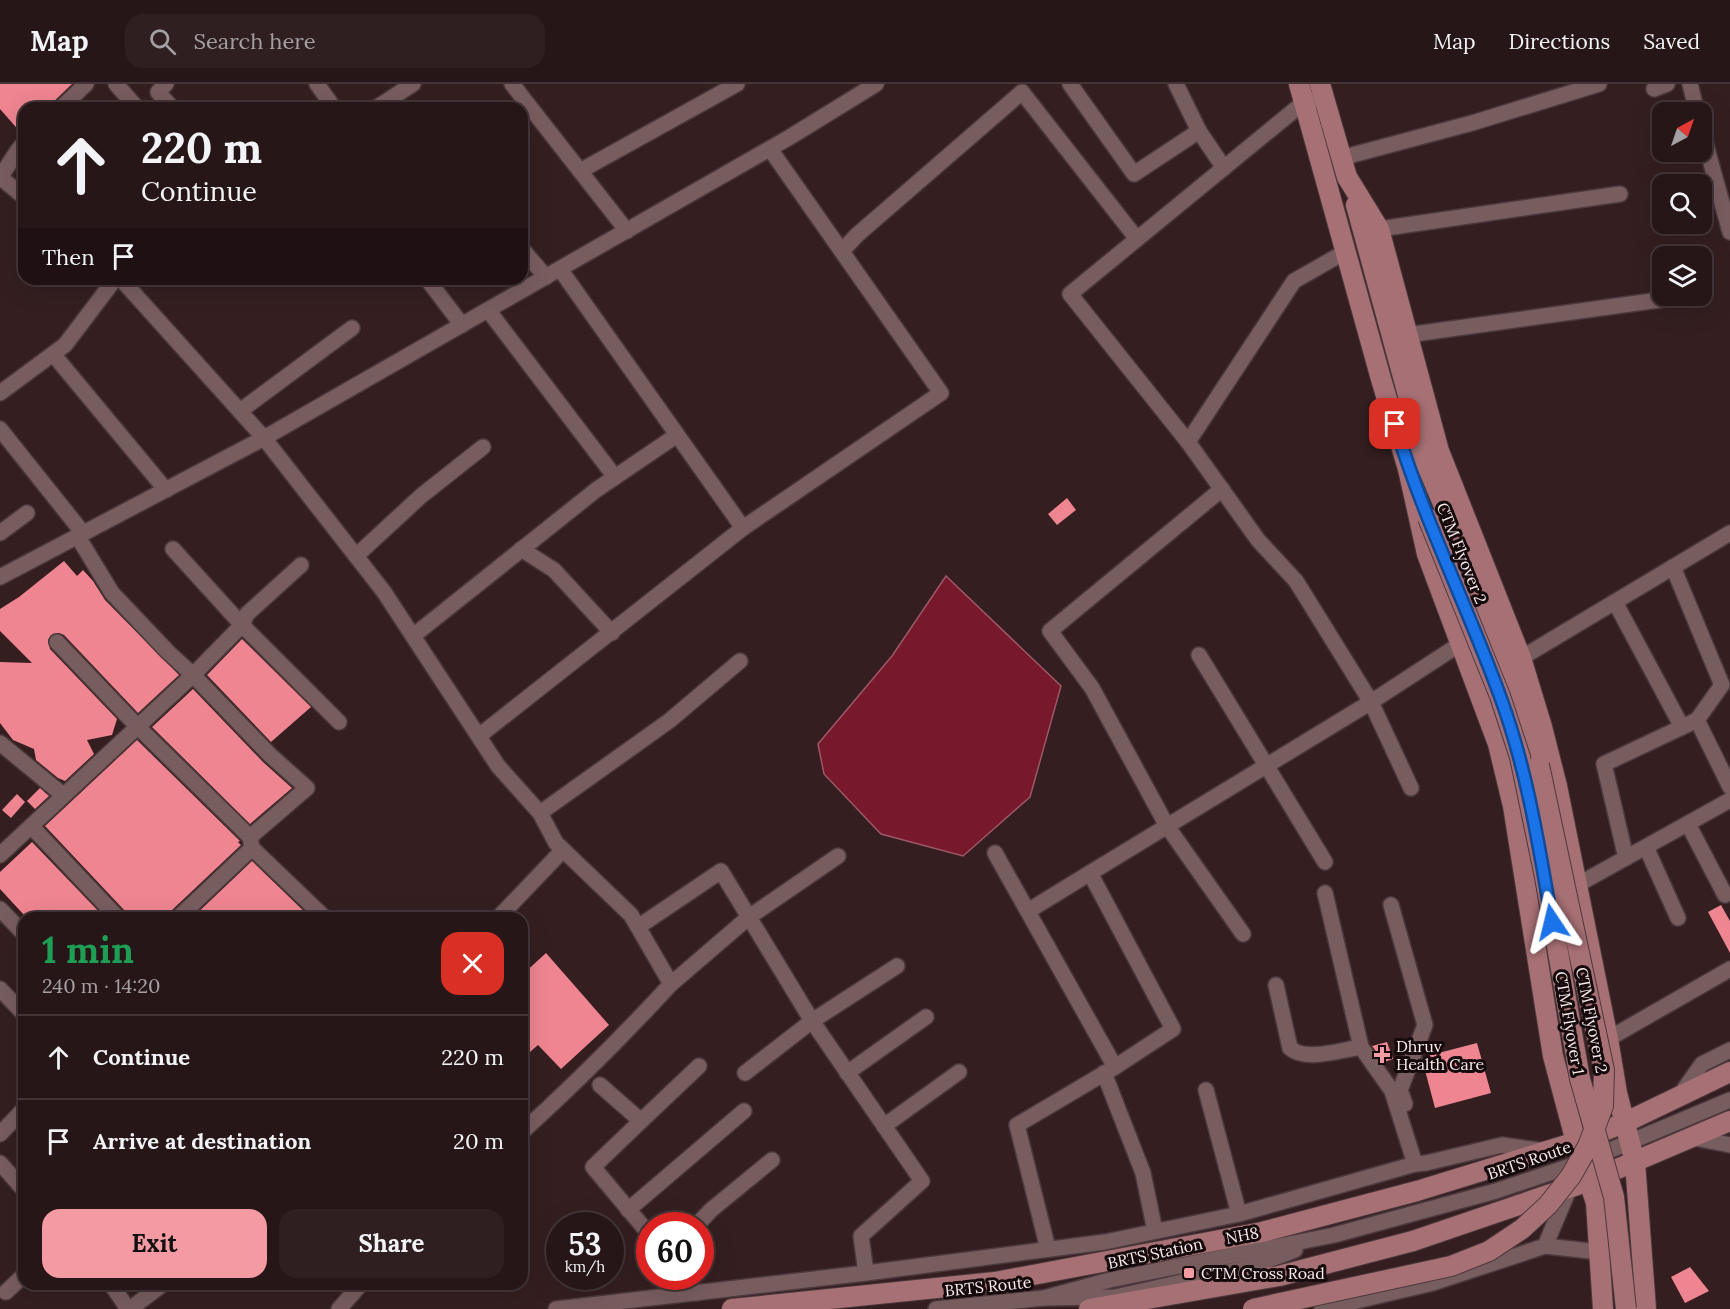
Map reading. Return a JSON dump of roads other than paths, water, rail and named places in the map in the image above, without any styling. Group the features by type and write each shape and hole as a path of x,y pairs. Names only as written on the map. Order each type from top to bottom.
{"main road":[{"path":"1321,90 1344,167 1371,229 1407,335 1439,451 1521,658 1542,727 1557,786 1624,1123 1635,1162 1646,1309"},
{"path":"1301,94 1408,469 1427,554 1498,744 1514,806 1554,1056 1576,1142 1596,1203 1604,1309"},
{"name":"CTM Flyover 2","path":"1253,1309 1450,1266 1489,1251 1522,1229 1548,1205 1571,1176 1588,1146 1603,1106 1604,1070 1539,765 1516,693 1467,561 1428,468 1371,229"},
{"name":"CTM Flyover 1","path":"1408,469 1500,696 1520,757 1545,878 1580,1079 1614,1197 1626,1309"},
{"name":"NH8","path":"732,1309 989,1282 1262,1232 1417,1191 1576,1142 1624,1123 1730,1072"},
{"path":"1089,1309 1279,1276 1413,1241 1589,1181 1730,1121"}],"street":[{"path":"67,102 86,84"},
{"path":"116,84 132,102"},
{"path":"166,84 158,92 167,102"},
{"path":"317,84 330,102"},
{"path":"398,102 413,84"},
{"path":"512,84 526,102"},
{"path":"580,171 737,84"},
{"path":"0,577 264,438 770,149 876,84"},
{"path":"1070,84 1134,174 1199,131"},
{"path":"1176,84 1199,131 1224,168"},
{"path":"1344,167 1472,123 1599,84"},
{"path":"1690,84 1694,102"},
{"path":"1321,90 1301,94 1224,168 1070,294 1188,442 1258,540 1296,581 1371,702 1411,788"},
{"path":"842,251 857,235 1022,92 1137,239"},
{"path":"528,104 627,231"},
{"path":"18,148 8,168 0,177 18,192"},
{"path":"479,736 743,528 941,393 770,149"},
{"path":"1711,162 1730,232"},
{"path":"1371,229 1620,194"},
{"path":"1188,442 1294,281 1345,252"},
{"path":"528,256 546,277"},
{"path":"561,269 743,528"},
{"path":"0,393 65,345 110,285"},
{"path":"127,285 264,438 384,592 498,766 540,813 556,843 631,915 671,984"},
{"path":"432,285 462,325"},
{"path":"1407,335 1652,301"},
{"path":"488,310 615,477"},
{"path":"240,411 352,328"},
{"path":"53,354 166,490"},
{"path":"0,429 80,535 112,593 270,755 307,788 184,912"},
{"path":"413,636 615,477 677,435"},
{"path":"356,556 421,496 483,447"},
{"path":"1221,489 1050,631 1092,688 1167,826 1243,934"},
{"path":"0,533 27,513"},
{"path":"1521,658 1730,533"},
{"path":"174,549 242,625 339,722"},
{"path":"521,549 554,570 612,633"},
{"path":"0,855 193,675 242,625 247,614 302,565"},
{"path":"1626,858 1604,764 1697,720 1722,685 1673,567"},
{"path":"1615,602 1682,727"},
{"path":"57,642 319,912"},
{"path":"1028,911 1371,702 1460,644"},
{"path":"1199,655 1325,862"},
{"path":"540,813 669,721 740,661"},
{"path":"1697,720 1730,787"},
{"path":"0,743 63,795"},
{"path":"1577,885 1730,800"},
{"path":"1688,824 1725,895"},
{"path":"31,826 112,912"},
{"path":"1646,847 1678,918"},
{"path":"504,912 564,850"},
{"path":"995,853 1028,911 1110,1070 1143,1173 1155,1231"},
{"path":"528,1127 571,1088 671,984 749,917 838,856"},
{"path":"638,927 721,871 812,1021 922,1181 861,1236 866,1273"},
{"path":"1048,1249 1017,1125 1110,1070 1173,1029 1090,873"},
{"path":"1325,893 1361,1047 1392,1091 1420,1164"},
{"path":"1391,905 1425,1025 1400,1090 1420,1164"},
{"path":"0,909 18,928"},
{"path":"745,1073 812,1021 897,966"},
{"path":"1608,1039 1730,969"},
{"path":"1276,985 1290,1048 1296,1054 1313,1055 1361,1047"},
{"path":"0,989 18,1008"},
{"path":"847,1073 926,1017"},
{"path":"1678,1097 1702,1065 1730,1050"},
{"path":"636,1219 593,1167 699,1066"},
{"path":"884,1126 959,1072"},
{"path":"600,1085 641,1121"},
{"path":"1206,1090 1239,1214"},
{"name":"BRTS Route","path":"1334,1235 1496,1191 1582,1162 1730,1100"},
{"path":"628,1210 744,1111"},
{"path":"0,1134 18,1115"},
{"path":"1694,1138 1730,1145"},
{"path":"556,1309 866,1273 1105,1242 1239,1214 1420,1164 1502,1145 1548,1151"},
{"path":"709,1212 772,1160"},
{"path":"0,1163 18,1183"},
{"path":"1545,1246 1570,1188"},
{"name":"BRTS Station","path":"1044,1298 1110,1280 1334,1235"},
{"path":"1322,1309 1433,1283 1545,1246 1599,1252"},
{"path":"985,1257 989,1282"},
{"path":"6,1292 18,1281"},
{"path":"115,1290 129,1309 155,1290"},
{"path":"339,1309 356,1290"},
{"name":"BRTS Route","path":"936,1309 1044,1298"}],"place":[{"name":"Dhruv Health Care","path":"1382,1055"},
{"name":"CTM Cross Road","path":"1189,1273"}]}
